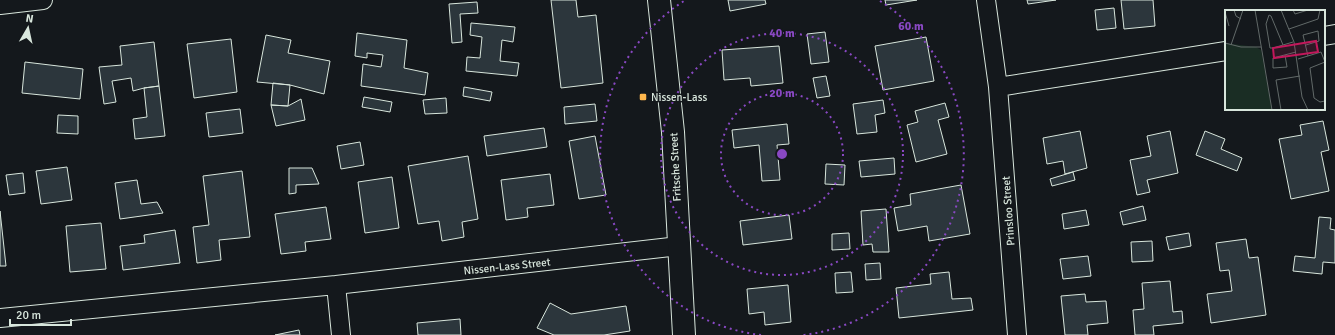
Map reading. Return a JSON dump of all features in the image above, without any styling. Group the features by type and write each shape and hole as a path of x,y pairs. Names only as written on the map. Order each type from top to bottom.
{"street":[{"path":"0,5 43,0"},
{"name":"Fritsche Street","path":"659,0 673,132 684,335"},
{"name":"Prinsloo Street","path":"986,0 998,87 1018,335"},
{"path":"1325,36 1335,34"},
{"path":"998,87 1225,51"},
{"name":"Nissen-Lass Street","path":"0,318 336,285 679,246"},
{"path":"336,285 341,335"}],"building":[{"path":"551,0 576,0 578,17 596,15 603,83 561,88"},
{"path":"728,0 765,0 766,4 730,11"},
{"path":"885,0 917,0 886,5"},
{"path":"1027,0 1056,0 1028,4"},
{"path":"1121,0 1153,0 1155,26 1124,29"},
{"path":"477,2 478,13 460,14 462,42 452,43 449,4"},
{"path":"1114,8 1116,28 1097,30 1095,10"},
{"path":"471,23 515,27 513,42 502,40 500,61 519,63 517,76 466,71 467,57 480,58 482,37 470,35"},
{"path":"825,32 829,62 811,64 807,34"},
{"path":"357,33 407,40 404,68 428,73 425,95 361,86 363,64 381,67 383,55 367,53 367,58 355,56"},
{"path":"266,35 291,40 288,53 330,61 324,94 290,85 257,82"},
{"path":"926,37 934,81 883,90 875,46"},
{"path":"231,39 237,92 194,98 187,44"},
{"path":"154,42 159,86 133,91 131,78 112,81 116,102 104,104 99,67 122,65 120,46"},
{"path":"779,46 783,83 751,86 750,78 724,80 722,50"},
{"path":"25,62 83,69 80,99 22,93"},
{"path":"826,76 830,96 817,98 813,78"},
{"path":"273,83 290,85 288,106 271,105"},
{"path":"159,86 165,136 135,139 133,119 147,117 144,88"},
{"path":"464,87 492,92 490,101 463,96"},
{"path":"364,97 392,102 390,112 362,107"},
{"path":"446,98 447,113 425,114 423,100"},
{"path":"301,99 305,120 276,126 271,105 288,106"},
{"path":"883,100 885,113 875,115 877,132 857,134 853,104"},
{"path":"945,103 949,117 938,120 947,154 916,162 907,125 918,122 915,111"},
{"path":"595,104 597,121 565,124 564,107"},
{"path":"240,109 243,133 209,137 206,113"},
{"path":"58,115 78,116 78,134 57,133"},
{"path":"1323,121 1329,150 1321,152 1329,191 1291,199 1279,139 1302,135 1300,125"},
{"path":"787,124 789,144 777,145 780,180 762,181 759,145 734,148 732,130"},
{"path":"544,128 547,147 487,156 484,136"},
{"path":"1080,131 1087,168 1065,174 1063,161 1047,164 1043,138"},
{"path":"1170,131 1178,173 1147,180 1150,192 1137,195 1130,160 1151,156 1147,136"},
{"path":"1205,131 1225,139 1221,149 1242,158 1237,171 1196,155"},
{"path":"595,136 606,195 579,199 569,141"},
{"path":"360,142 364,165 341,169 337,146"},
{"path":"468,156 478,219 462,222 464,237 442,241 439,221 418,224 408,166"},
{"path":"894,158 895,174 861,177 859,161"},
{"path":"826,164 845,165 844,185 825,184"},
{"path":"67,167 72,200 41,204 36,171"},
{"path":"289,168 312,168 319,184 296,185 296,193 289,194"},
{"path":"242,171 250,237 219,240 221,260 197,263 193,227 209,225 203,176"},
{"path":"1073,172 1075,180 1052,186 1050,179"},
{"path":"23,173 25,193 9,195 6,175"},
{"path":"550,174 554,205 527,208 528,217 506,220 501,180"},
{"path":"392,177 399,228 365,233 358,182"},
{"path":"137,180 141,204 157,202 163,213 120,219 115,183"},
{"path":"961,185 970,234 929,241 927,226 898,231 894,208 911,205 910,194"},
{"path":"1143,206 1146,220 1123,225 1120,212"},
{"path":"326,207 331,239 305,242 306,251 281,254 275,214"},
{"path":"886,209 889,252 873,252 872,244 863,245 861,211"},
{"path":"1086,210 1089,225 1064,229 1062,214"},
{"path":"0,211 6,266 0,266"},
{"path":"789,215 792,239 743,245 740,221"},
{"path":"1319,217 1331,218 1330,229 1335,230 1335,263 1323,262 1322,274 1293,271 1295,256 1315,258"},
{"path":"101,223 106,269 70,272 66,226"},
{"path":"175,230 180,263 123,270 120,246 145,243 144,235"},
{"path":"849,233 850,249 832,250 832,234"},
{"path":"1189,233 1191,246 1169,250 1166,237"},
{"path":"1246,239 1249,258 1258,257 1266,315 1211,323 1207,294 1232,291 1229,270 1220,271 1216,243"},
{"path":"1152,241 1153,261 1132,262 1131,242"},
{"path":"1088,256 1091,276 1063,279 1060,259"},
{"path":"880,263 881,279 866,280 865,264"},
{"path":"851,272 853,292 836,293 835,273"},
{"path":"949,272 952,299 971,298 973,310 899,318 896,288 931,284 930,274"},
{"path":"1170,281 1173,312 1182,311 1183,323 1153,326 1154,335 1135,335 1133,310 1144,309 1142,283"},
{"path":"788,285 791,322 765,325 764,312 749,314 747,289"},
{"path":"1085,294 1086,302 1106,301 1108,323 1087,325 1088,335 1065,335 1061,296"},
{"path":"550,303 571,314 626,306 630,331 604,335 554,335 537,328"},
{"path":"460,319 461,335 418,335 417,323"},
{"path":"299,330 300,335 275,335"}],"place":[{"name":"Nissen-Lass","path":"643,97"}]}
